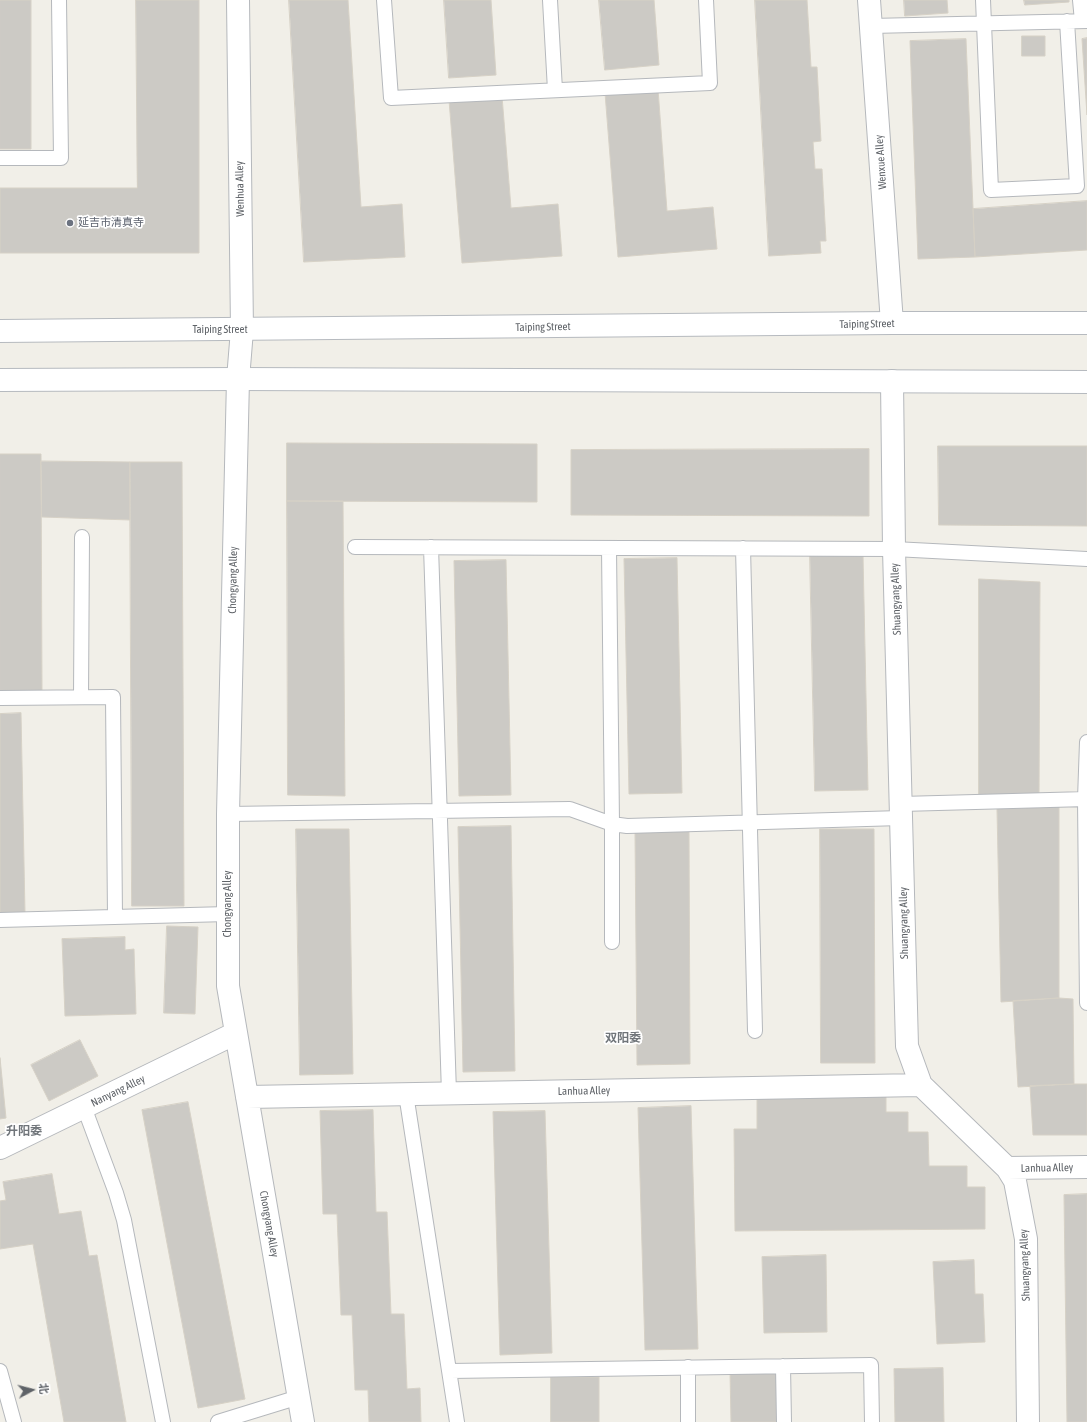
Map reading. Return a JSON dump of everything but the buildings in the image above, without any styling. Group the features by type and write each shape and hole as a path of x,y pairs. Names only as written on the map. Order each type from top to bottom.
{"street":[{"name":"Wenhua Alley","path":"238,0 242,330 238,379"},
{"name":"Wenxue Alley","path":"869,0 892,323"},
{"name":"Taiping Street","path":"0,331 892,323 1087,323"},
{"path":"0,380 238,379 1087,382"},
{"name":"Chongyang Alley","path":"238,379 228,814 228,986 304,1422"},
{"name":"Shuangyang Alley","path":"892,382 894,549 907,1046 922,1085 1007,1168 1015,1181 1026,1240 1028,1422"},
{"name":"Nanyang Alley","path":"0,1148 236,1033"},
{"name":"Lanhua Alley","path":"247,1097 922,1085"},
{"name":"Lanhua Alley","path":"1007,1168 1087,1167"}],"lane":[{"path":"0,158 61,158 59,0"},
{"path":"384,0 390,98 710,83 706,0"},
{"path":"550,0 555,90"},
{"path":"983,0 991,190 1077,186 1066,21"},
{"path":"871,26 1084,21 1080,0"},
{"path":"81,697 82,537"},
{"path":"355,547 894,549 1087,559"},
{"path":"431,547 449,1094"},
{"path":"609,548 612,942"},
{"path":"743,548 755,1031"},
{"path":"0,698 113,697 115,917"},
{"path":"1087,742 1087,1003"},
{"path":"228,814 570,809 612,824 627,826 750,822 1086,799"},
{"path":"0,920 228,914"},
{"path":"406,1094 457,1422"},
{"path":"84,1107 116,1193 124,1220 163,1422"},
{"path":"450,1371 871,1365 872,1422"},
{"path":"783,1366 784,1422"},
{"path":"688,1367 688,1422"},
{"path":"0,1371 14,1422"},
{"path":"218,1422 299,1397"}],"place":[{"name":"延吉市清真寺","path":"70,223"}],"district":[{"name":"双阳委","path":"623,1038"},
{"name":"升阳委","path":"24,1131"}]}
